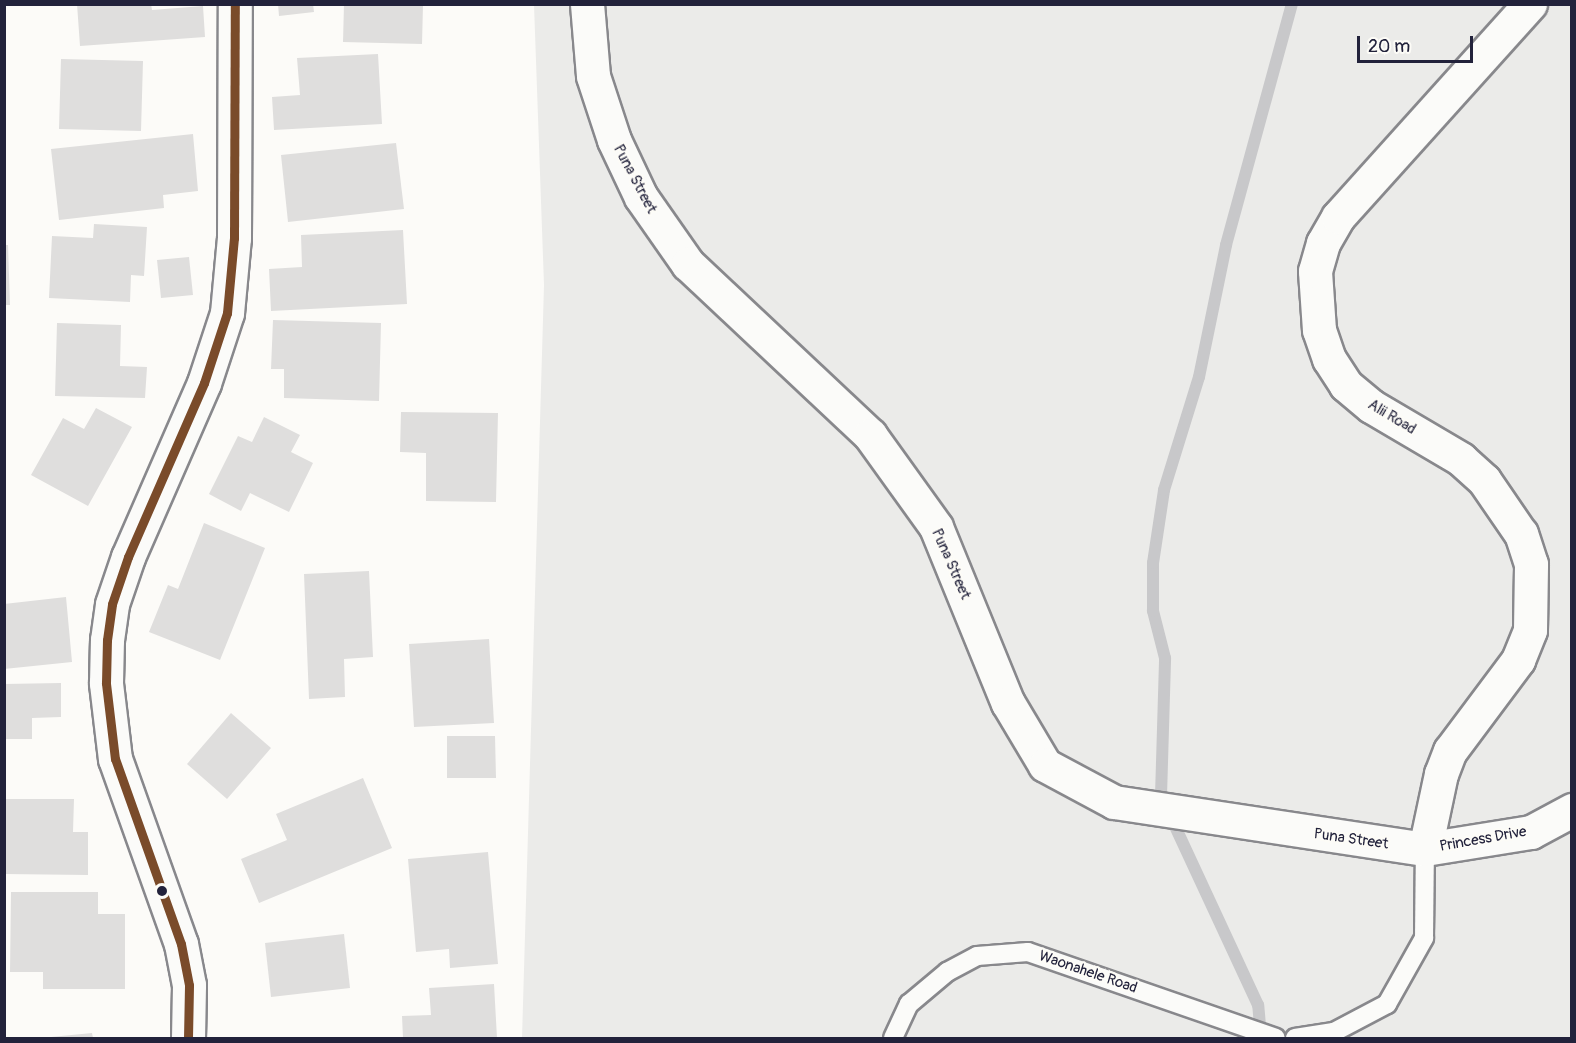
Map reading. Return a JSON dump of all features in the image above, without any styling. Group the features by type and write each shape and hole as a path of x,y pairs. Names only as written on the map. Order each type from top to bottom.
{"street":[{"path":"188,1038 189,985 181,944 115,759 106,683 107,640 112,604 128,557 204,383 227,313 234,238 235,4"},
{"name":"Puna Street","path":"587,4 593,76 614,140 641,197 688,264 870,435 936,527 1008,703 1045,765 1114,802 1425,849"},
{"name":"Alii Road","path":"1425,849 1441,774 1450,751 1518,660 1530,630 1532,564 1521,534 1484,480 1461,459 1371,406 1346,385 1329,359 1319,330 1315,271 1323,243 1338,217 1530,4"},
{"name":"Princess Drive","path":"1425,849 1531,832 1572,810"}],"lane":[{"path":"1295,1038 1334,1032 1387,1004 1424,939 1425,849"},
{"name":"Waonahele Road","path":"893,1038 909,1004 947,972 977,956 1028,952 1276,1038"}],"shaded area":[{"path":"534,5 1571,5 1571,1038 522,1038 544,285"}],"building":[{"path":"77,4 151,4 152,10 203,6 205,37 80,46"},
{"path":"278,4 313,4 314,12 279,16"},
{"path":"344,4 423,5 422,44 343,42"},
{"path":"378,54 382,124 274,130 272,97 300,95 297,58"},
{"path":"61,59 143,61 141,131 59,129"},
{"path":"193,134 198,191 163,195 164,208 59,220 51,149"},
{"path":"396,143 404,209 288,222 281,155"},
{"path":"94,224 147,227 144,276 131,275 130,302 49,298 52,236 93,238"},
{"path":"403,230 407,304 271,311 269,269 302,267 301,235"},
{"path":"4,245 8,245 10,305 4,305"},
{"path":"189,257 193,295 161,298 157,260"},
{"path":"273,320 381,323 379,401 284,398 284,369 271,369"},
{"path":"57,323 121,325 120,366 147,367 145,398 55,396"},
{"path":"96,408 132,427 88,506 31,475 63,418 84,429"},
{"path":"401,412 498,413 496,502 426,501 426,453 400,452"},
{"path":"264,417 300,435 291,452 313,463 289,512 250,493 241,511 209,494 238,436 252,442"},
{"path":"204,523 265,548 220,660 149,632 168,585 178,589"},
{"path":"369,571 373,657 344,659 345,697 309,699 304,574"},
{"path":"66,597 72,662 4,669 4,604"},
{"path":"489,639 494,723 414,727 409,644"},
{"path":"61,683 61,717 32,718 32,739 4,739 4,684"},
{"path":"231,713 271,748 227,799 187,764"},
{"path":"447,736 495,736 496,778 447,778"},
{"path":"363,778 392,848 259,903 241,859 287,840 276,814"},
{"path":"4,799 74,799 73,832 88,832 88,875 4,874"},
{"path":"488,852 498,964 450,968 449,949 416,952 408,859"},
{"path":"11,892 98,892 98,914 125,914 125,989 43,989 43,972 10,972"},
{"path":"344,934 350,988 271,997 265,943"},
{"path":"494,984 497,1038 403,1038 402,1016 431,1015 429,988"},
{"path":"92,1033 93,1038 51,1038 51,1037"}],"waterway":[{"path":"1261,1037 1258,1005 1161,796 1165,658 1153,611 1153,563 1164,490 1199,377 1226,245 1292,4"}],"transit line":[{"path":"188,1038 189,985 181,944 115,759 106,683 107,640 112,604 128,557 204,383 227,313 234,238 235,4"}]}
